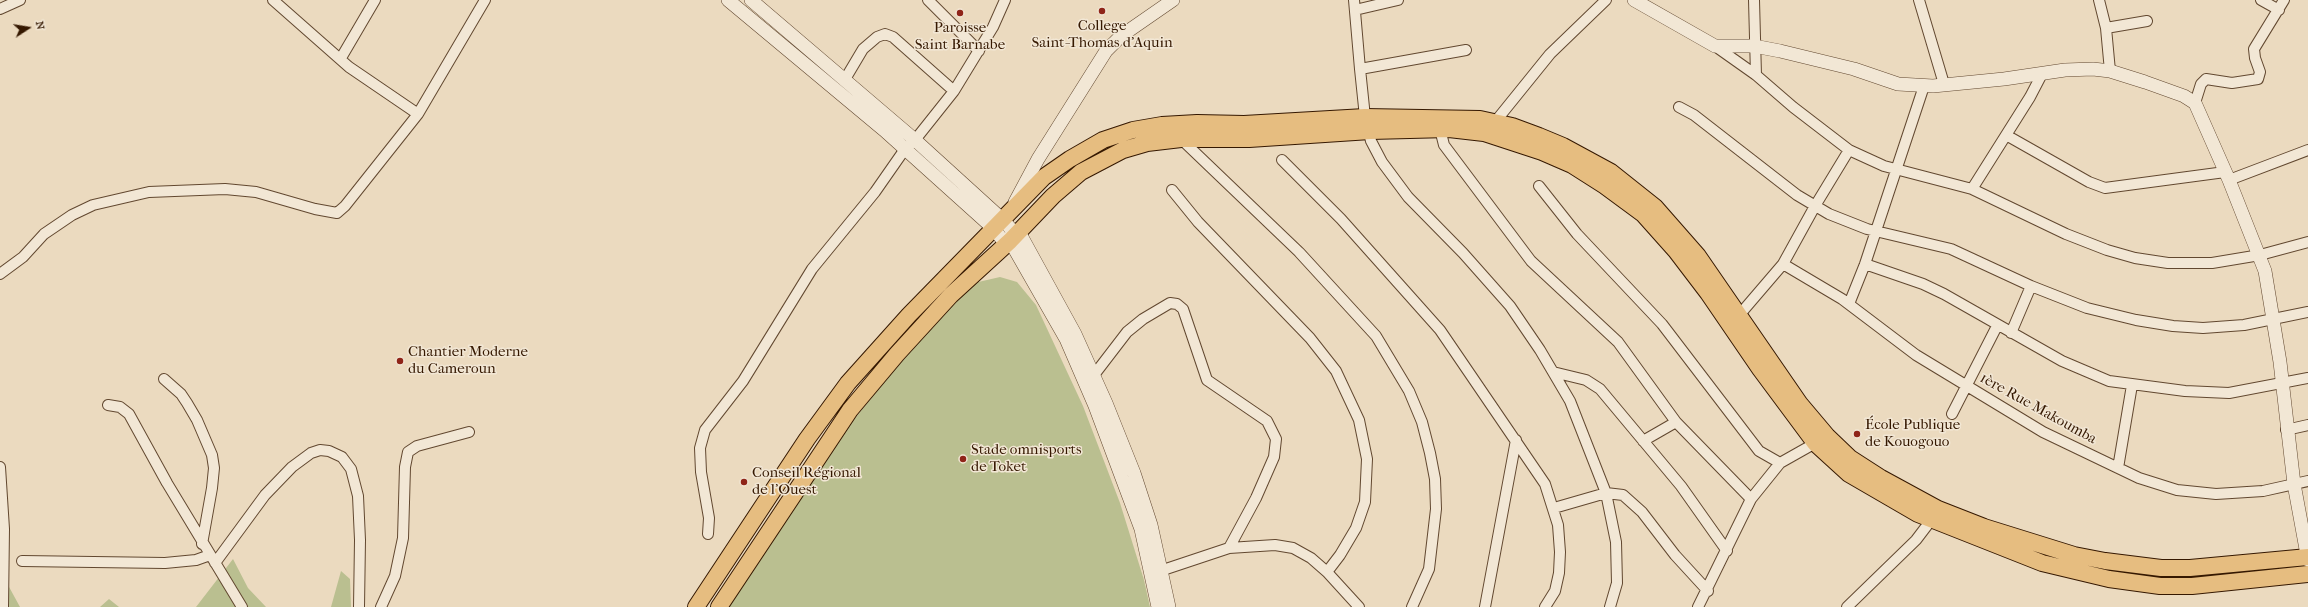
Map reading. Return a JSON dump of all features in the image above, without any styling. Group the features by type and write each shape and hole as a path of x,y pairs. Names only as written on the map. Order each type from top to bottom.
{"main road":[{"path":"719,607 850,410 897,354 951,296 1054,196 1081,172 1123,150 1147,143 1180,139 1249,139 1368,124 1445,117 1480,119 1512,126 1563,146 1611,172 1655,206 1698,256 1734,320 1821,440 1849,474 1889,499 1935,515 2074,555 2105,561 2161,568 2190,568 2308,558"},
{"path":"696,607 806,439 848,383 909,315 999,225 1044,177 1070,159 1103,140 1133,130 1176,124 1368,124 1484,133 1516,143 1572,165 1605,186 1643,214 1708,293 1734,320"},
{"path":"1935,515 2042,563 2109,579 2160,586 2192,586 2308,574"}],"street":[{"path":"0,9 9,2 20,0"},
{"path":"273,0 341,58 349,67 418,114"},
{"path":"341,58 375,0"},
{"path":"0,274 23,257 44,234 72,216 92,205 149,192 226,189 256,192 315,209 337,213 418,114 485,0"},
{"path":"728,0 910,145"},
{"path":"751,0 844,81 910,145 999,225 1001,238 1014,236"},
{"path":"928,0 979,51"},
{"path":"708,534 709,518 701,472 700,448 705,430 743,381 812,269 875,192 910,145 954,91 979,51 1005,0"},
{"path":"1398,0 1355,5 1360,69 1371,141 1382,162 1408,197 1463,253 1510,306 1570,401 1606,493 1616,542 1617,583 1610,607"},
{"path":"1495,122 1550,54 1606,0"},
{"path":"1634,0 1715,46 1756,75 1793,107 1849,150 1897,170 1972,189 2076,238 2135,258 2188,264 2220,263 2260,255 2308,242"},
{"path":"1754,0 1754,46 1756,75"},
{"path":"1918,0 1944,84"},
{"path":"2099,0 2106,28 2110,71"},
{"path":"2261,0 2279,10"},
{"path":"2195,103 2201,84 2206,79 2235,83 2258,79 2260,72 2255,58 2254,49 2284,0"},
{"path":"999,225 1038,159 1106,51 1121,36 1166,2"},
{"path":"2106,28 2147,21"},
{"path":"844,81 863,49 877,37 885,34 893,37 954,91"},
{"path":"1715,46 1754,46 1854,69 1898,84 1924,86 2082,69 2110,71 2184,96 2195,103 2260,255 2268,286 2274,319 2286,430 2294,484 2308,558"},
{"path":"1360,69 1466,50"},
{"path":"1972,189 2042,74"},
{"path":"1849,304 1865,264 1924,86"},
{"path":"1679,107 1694,115 1797,195 1815,206 1855,226 1951,249 2031,286 2087,308 2136,320 2173,326 2226,327 2308,312"},
{"path":"1440,129 1444,144 1531,261 1618,342 1676,422 1751,499"},
{"path":"2006,135 2089,182 2105,188 2227,176 2308,150"},
{"path":"1180,139 1299,252 1376,336 1409,391 1422,422 1430,453 1435,479 1436,509 1429,569 1412,607"},
{"path":"1734,320 1783,264 1815,206 1849,150"},
{"path":"1282,160 1341,219 1440,330 1545,484 1554,508 1560,552 1559,573 1555,591 1546,607"},
{"path":"1539,186 1577,234 1662,324 1759,451 1780,463"},
{"path":"1172,190 1198,222 1310,338 1336,371 1359,420 1367,459 1365,502 1356,528 1340,555 1327,572"},
{"path":"1014,236 1075,334 1094,375 1134,473 1157,572 1158,607"},
{"path":"1014,236 1066,339 1092,400 1169,607"},
{"name":"1ère Rue Makoumba","path":"1783,264 1849,304 1916,355 2043,432 2118,468 2162,486 2188,492 2246,493 2308,481"},
{"path":"1865,264 1930,288 1963,304 1997,326 2090,375 2108,381 2185,391 2229,393 2308,378"},
{"path":"2011,333 2031,286"},
{"path":"1094,375 1127,332 1143,319 1170,303 1177,304 1183,310 1207,380 1267,421 1276,439 1274,457 1256,498 1229,548"},
{"path":"1952,414 1997,326"},
{"path":"1553,372 1569,375 1594,384 1681,486 1728,551"},
{"path":"164,379 181,394 188,403 212,455 214,468 212,488 202,544"},
{"path":"2118,468 2132,385"},
{"path":"108,405 120,407 129,414 202,544 242,607"},
{"path":"1643,441 1676,422"},
{"path":"2286,430 2308,425"},
{"path":"381,607 396,576 403,538 405,467 408,452 417,446 469,432"},
{"path":"1486,607 1516,440"},
{"path":"1698,607 1708,591 1728,551 1751,499 1780,463 1821,440"},
{"path":"22,561 151,563 212,559 242,529 266,494 292,467 311,453 320,450 329,451 342,457 351,469 358,496 359,607"},
{"path":"0,467 4,529 3,607"},
{"path":"1554,508 1606,493 1623,495 1633,502 1675,555 1708,591"},
{"path":"1851,606 1916,540 1935,515"},
{"path":"1157,572 1229,548 1250,545 1275,545 1293,548 1311,558 1327,572 1359,607"}],"green space":[{"name":"Stade omnisports de Toket","path":"1000,277 1017,282 1036,305 1083,406 1120,503 1144,580 1150,607 724,607 840,437 884,382 950,306 974,283"},
{"path":"233,559 248,588 266,607 196,607"},
{"path":"341,571 350,579 351,607 331,607"},
{"path":"8,585 20,607 7,607"},
{"path":"109,599 119,607 100,607"}],"place":[{"name":"College Saint-Thomas d'Aquin","path":"1102,11"},
{"name":"Paroisse Saint Barnabe","path":"960,13"},
{"name":"Chantier Moderne du Cameroun","path":"400,361"},
{"name":"École Publique de Kouogouo","path":"1857,434"},
{"name":"Stade omnisports de Toket","path":"963,459"},
{"name":"Conseil Régional de l'Ouest","path":"744,482"}]}
